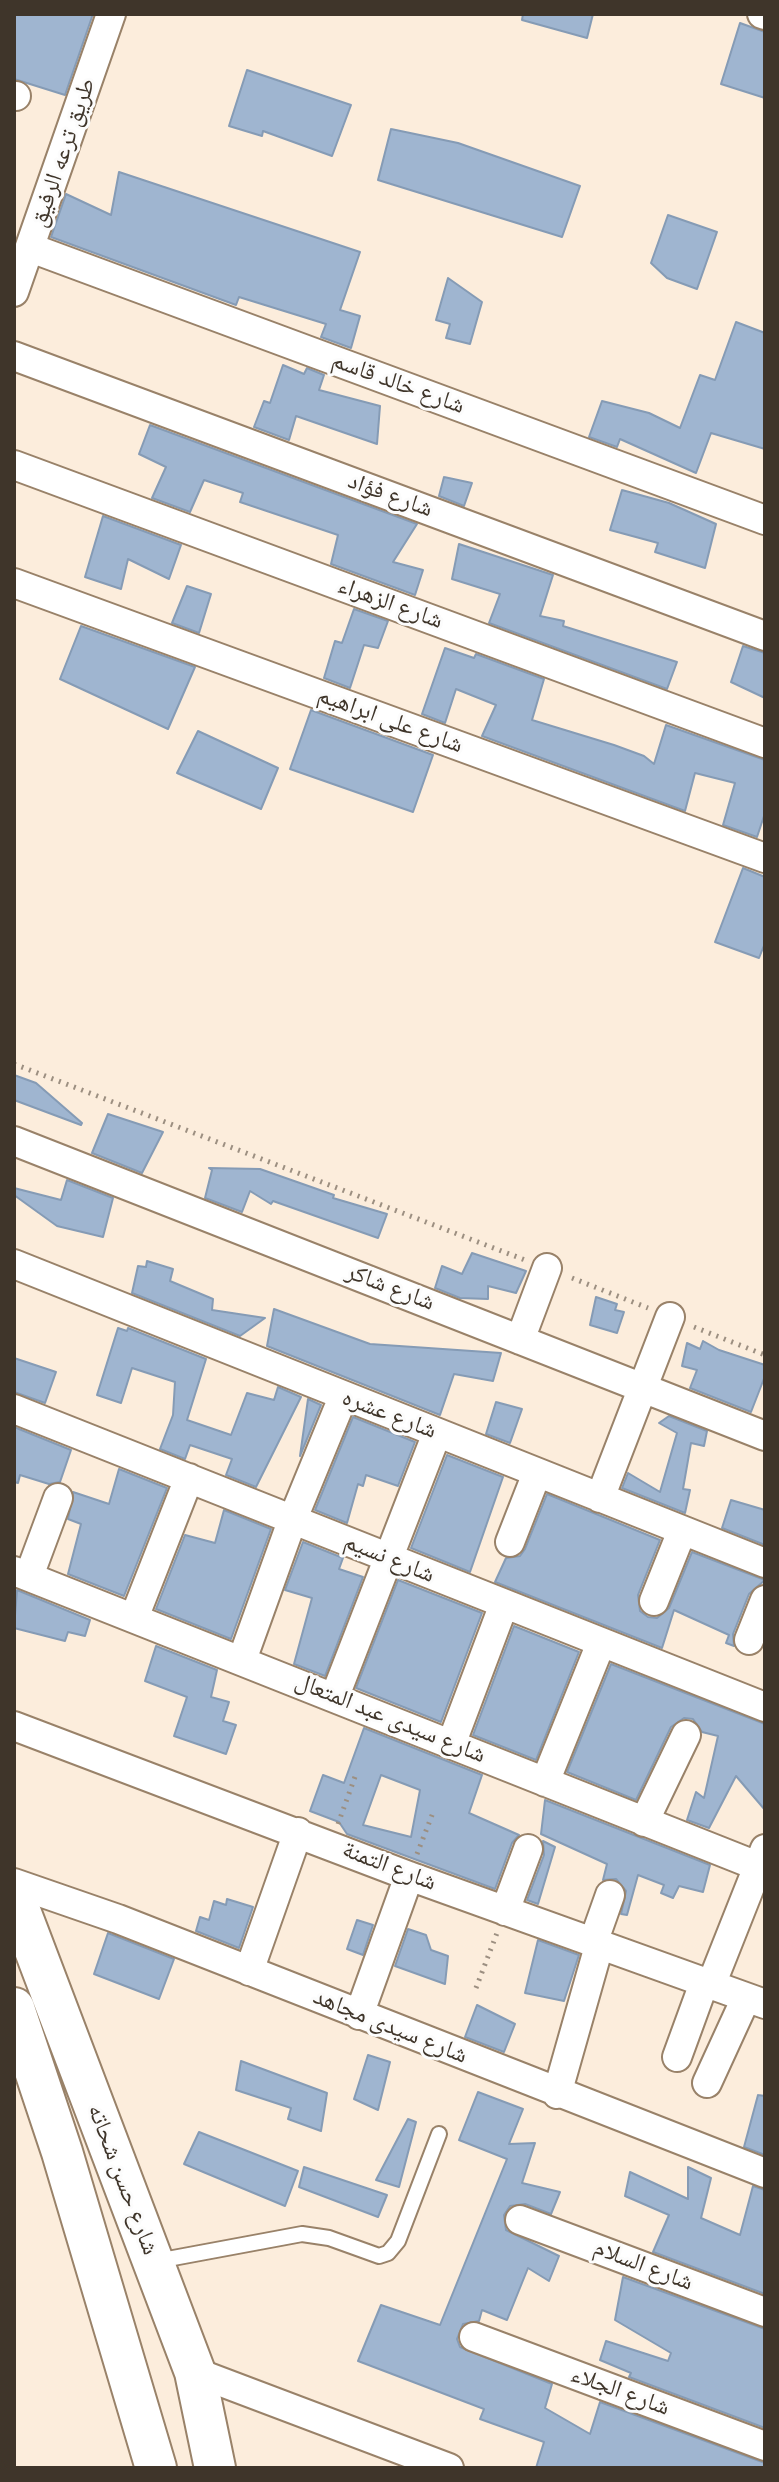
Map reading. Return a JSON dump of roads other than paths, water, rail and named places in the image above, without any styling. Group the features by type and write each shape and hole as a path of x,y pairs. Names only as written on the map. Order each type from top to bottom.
{"main road":[{"name":"شارع حسن شحاته","path":"14,1895 195,2372 215,2468"},
{"name":"شارع حسن شحاته","path":"14,2008 62,2152 156,2468"},
{"path":"62,2152 106,2138"}],"street":[{"name":"طريق ترعه الرفيق","path":"14,292 111,14"},
{"name":"شارع خالد قاسم","path":"31,248 765,520"},
{"name":"شارع فؤاد","path":"14,356 765,636"},
{"name":"شارع الزهراء","path":"14,465 765,743"},
{"name":"شارع على ابراهيم","path":"14,583 765,858"},
{"name":"شارع شاكر","path":"14,1141 765,1436"},
{"name":"شارع عشره","path":"14,1264 765,1563"},
{"path":"520,1340 547,1268"},
{"path":"600,1498 670,1317"},
{"path":"242,1660 292,1521 343,1397"},
{"name":"شارع نسيم","path":"14,1409 765,1707"},
{"path":"335,1696 437,1433"},
{"path":"510,1542 537,1473"},
{"path":"134,1618 189,1478"},
{"path":"22,1574 58,1498"},
{"path":"654,1601 682,1531"},
{"name":"شارع سيدى عبد المتعال","path":"22,1574 452,1742 644,1822 763,1862"},
{"path":"749,1640 765,1600"},
{"path":"452,1742 504,1604"},
{"path":"545,1782 601,1643"},
{"name":"شارع التمنة","path":"14,1726 409,1876 755,2001"},
{"path":"644,1822 686,1735"},
{"path":"249,1971 298,1832"},
{"path":"505,1911 528,1849"},
{"path":"677,2057 763,1862"},
{"path":"359,2015 409,1876"},
{"name":"شارع سيدى مجاهد","path":"14,1883 118,1919 557,2094 765,2173"},
{"path":"557,2094 610,1895"},
{"path":"707,2083 755,2001"},
{"name":"شارع السلام","path":"520,2220 765,2312"},
{"name":"شارع الجلاء","path":"474,2337 765,2446"},
{"path":"195,2372 449,2468"}],"lane":[{"path":"153,2262 302,2234 329,2238 379,2256 388,2253 398,2241 439,2134"}]}
